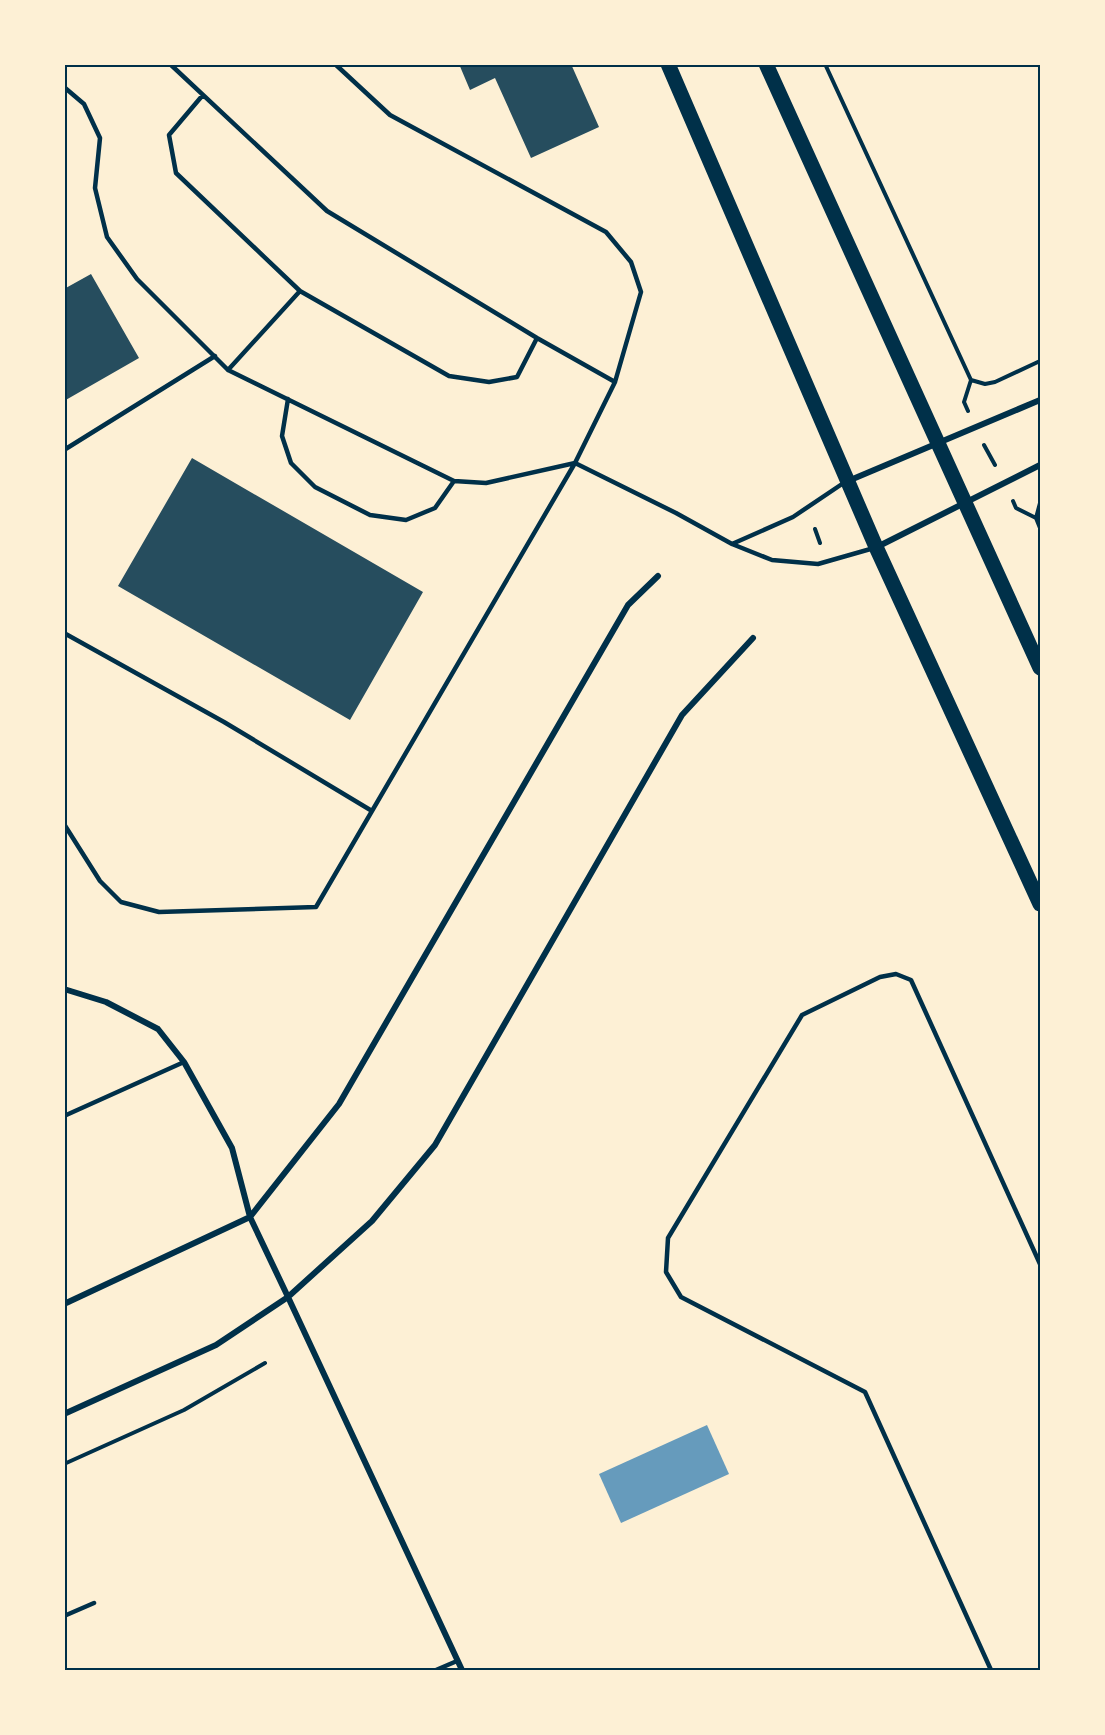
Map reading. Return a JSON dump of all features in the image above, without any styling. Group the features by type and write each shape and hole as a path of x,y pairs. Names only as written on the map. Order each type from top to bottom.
{"main road":[{"path":"668,64 876,548 1041,904"},
{"path":"766,64 1041,668"}],"street":[{"path":"848,481 1041,400"},
{"path":"876,548 1041,465"},
{"path":"64,1304 250,1217 339,1104 628,605 658,576"},
{"path":"64,1414 216,1345 288,1297 372,1221 435,1145 682,715 753,638"},
{"path":"64,989 106,1002 159,1029 184,1062 232,1148 250,1217 462,1671"}],"lane":[{"path":"170,64 327,211 537,338 615,382"},
{"path":"64,824 100,881 121,902 159,912 316,907 575,463 615,382 641,291 631,262 606,232 390,115 337,67 344,64"},
{"path":"64,87 84,104 100,138 95,188 107,237 137,279 228,370 454,481 486,483 575,463 676,513 732,544 772,560 818,564 876,548"},
{"path":"202,96 169,135 176,173 300,291 449,376 489,382 517,377 537,338"},
{"path":"228,370 300,291"},
{"path":"64,450 215,356"},
{"path":"288,399 282,436 291,463 315,487 370,514 406,520 435,508 454,481"},
{"path":"732,544 793,517 838,485 848,481"},
{"path":"64,633 224,722 372,811"},
{"path":"991,1671 865,1392 681,1297 666,1272 668,1238 802,1015 880,977 896,974 911,980 1041,1264"},
{"path":"64,1116 184,1062"},
{"path":"64,1616 94,1603"},
{"path":"436,1671 457,1660"}],"path":[{"path":"825,64 971,380 964,402 975,427 1016,508 1036,518 1041,528"},
{"path":"971,380 985,384 995,382 1041,361"},
{"path":"1036,518 1041,503"},
{"path":"815,529 820,543"},
{"path":"64,1464 184,1410 265,1363"}],"water":[{"path":"707,1425 729,1474 621,1523 599,1474"}],"building":[{"path":"459,64 571,64 599,127 531,158 495,78 470,90"},
{"path":"91,274 139,358 64,401 64,289"},
{"path":"192,458 423,592 350,720 118,586"}]}
